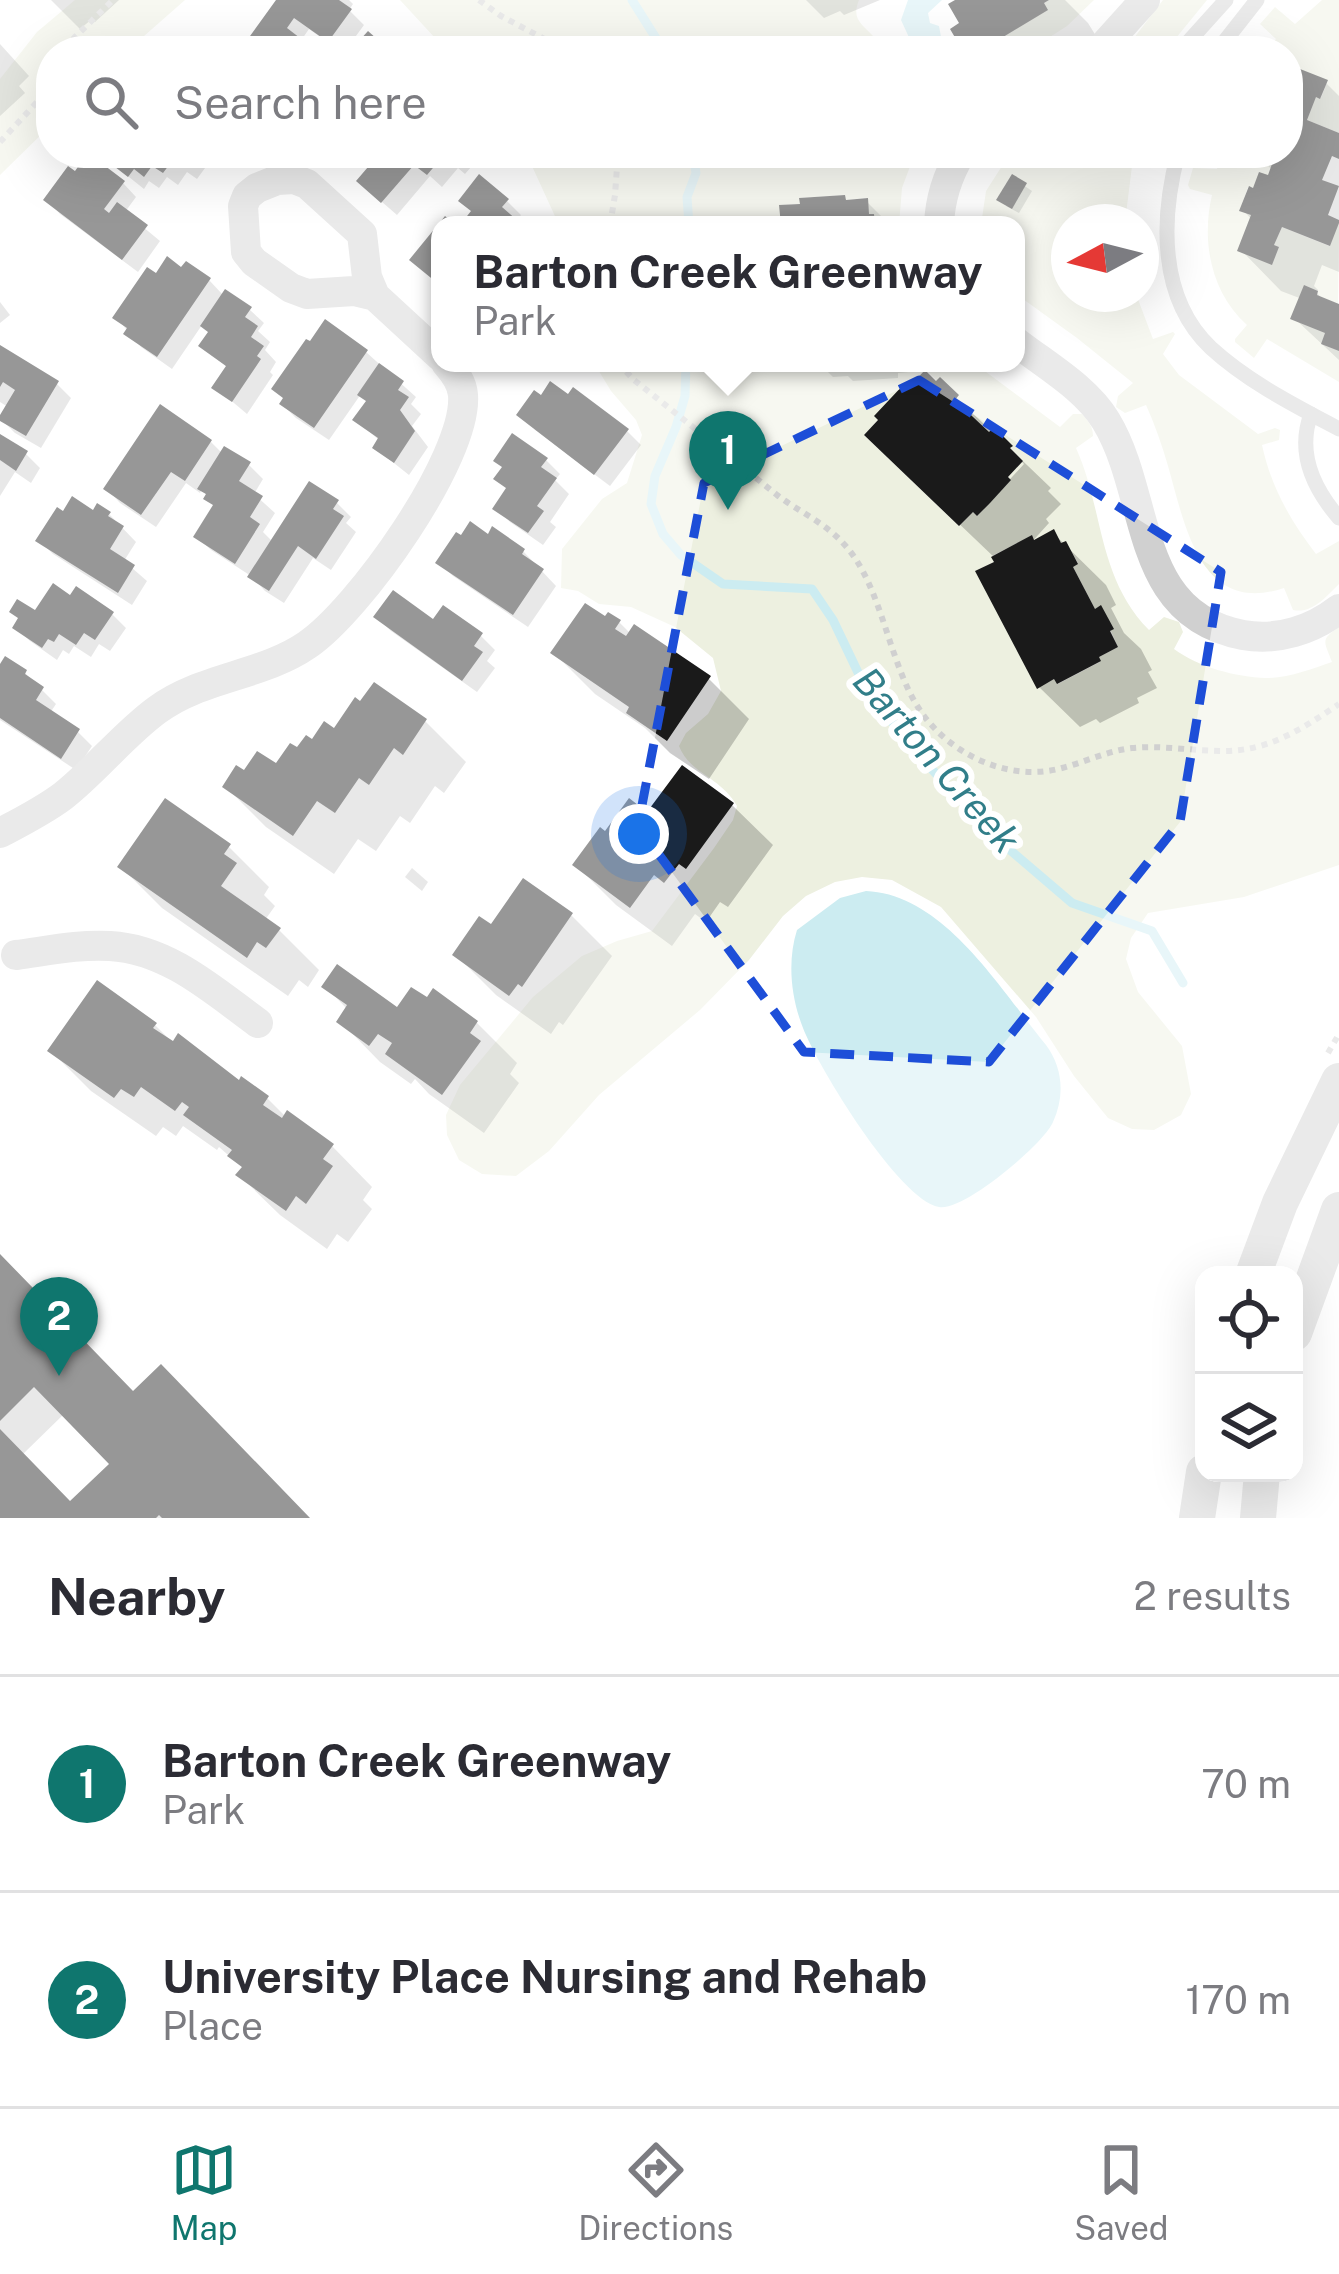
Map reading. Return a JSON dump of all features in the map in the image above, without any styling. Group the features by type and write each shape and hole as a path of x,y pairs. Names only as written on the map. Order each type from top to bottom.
{"street":[{"path":"1113,36 1145,0"},
{"path":"940,216 953,168"},
{"path":"375,296 354,291 299,292 254,262 246,252 243,212 250,192 278,180 307,184 362,234 367,277 375,296 431,349"},
{"path":"1025,349 1086,396 1104,418 1123,458 1152,555 1168,588 1192,614 1220,629 1269,637 1308,628 1339,609"},
{"path":"0,833 61,797 164,705 291,654 333,624 432,490 458,424 463,397 453,372"},
{"path":"5,950 107,946 145,952 196,977 258,1023"},
{"path":"1256,1266 1280,1203 1339,1081"},
{"path":"1303,1308 1339,1210"},
{"path":"1197,1518 1202,1482"},
{"path":"1258,1518 1261,1482"}],"lane":[{"path":"1194,36 1226,0"},
{"path":"1228,36 1257,0"},
{"path":"1175,168 1166,218 1167,251 1174,287 1190,321 1211,348 1339,429"},
{"path":"1311,414 1304,435 1308,460 1322,495 1339,518"}],"path":[{"path":"76,36 113,0"},
{"path":"478,0 539,36"},
{"path":"0,142 36,103"},
{"path":"612,216 617,168"},
{"path":"628,372 801,513 835,534 866,578 919,708 947,739 991,765 1034,772 1127,748 1220,752 1254,748 1286,738 1339,704"}],"highlighted area":[{"path":"919,380 1221,572 1180,822 989,1062 804,1052 638,826 704,483"}],"green space":[{"path":"75,0 185,0 144,36 36,36 36,140 0,175 0,79 37,32"},
{"path":"400,0 859,0 857,17 872,36 433,36"},
{"path":"1094,0 1051,36 1005,36 1047,10 1044,3"},
{"path":"1163,0 1207,0 1178,36 1135,36"},
{"path":"1322,0 1339,0 1339,133 1307,120 1328,80 1303,82 1303,36 1273,36 1260,24 1275,7 1295,24"},
{"path":"533,168 909,168 900,216 874,216 869,214 867,198 846,200 844,195 800,198 800,204 780,205 781,216 555,216"},
{"path":"1001,168 1132,168 1127,204 1051,204 1051,312 1143,312 1153,339 1175,334 1163,354 1179,375 1258,434 1280,430 1279,440 1262,445 1271,475 1316,554 1339,541 1339,584 1318,603 1293,610 1284,588 1256,593 1233,589 1215,577 1190,538 1146,405 1125,413 1116,407 1118,396 1133,383 1025,300 1025,216 982,216 986,191"},
{"path":"1193,168 1271,168 1253,188 1248,187 1240,211 1251,215 1272,264 1282,227 1329,246 1339,223 1338,304 1304,285 1325,333 1321,344 1339,351 1339,382 1267,339 1254,358 1235,342 1247,325 1225,298 1212,265 1208,230 1212,195 1188,185"},
{"path":"599,372 924,372 875,416 878,420 864,435 959,526 973,512 977,516 1023,461 994,427 989,432 928,372 986,372 1060,427 1073,414 1082,414 1088,421 1093,436 1076,448 1110,565 1132,610 1149,630 1164,617 1179,622 1183,632 1174,649 1230,673 1283,676 1332,662 1325,642 1339,627 1339,865 1244,897 1148,913 1131,938 1126,959 1138,992 1182,1046 1191,1094 1181,1115 1154,1130 1132,1129 1108,1118 1036,1017 941,907 892,880 862,877 835,882 806,896 700,1010 599,1095 549,1151 516,1176 482,1174 459,1160 447,1135 446,1115 460,1085 533,997 582,956 652,931 714,848 737,806 723,788 690,763 679,746 708,714 721,691 713,658 675,627 631,607 599,604 578,591 561,588 562,549 602,499 627,483 642,435","holes":["1054,530 1061,543 1066,542 1078,563 1073,567 1095,609 1100,606 1118,647 1058,684 1054,679 1037,688 976,571 994,562 992,556 1031,536 1034,540"]}],"water":[{"path":"908,0 942,0 928,13 941,36 908,36 901,20"},
{"path":"866,891 894,896 945,926 1046,1045 1059,1073 1059,1102 1047,1132 1002,1175 950,1206 939,1207 922,1199 882,1158 825,1071 796,1004 791,967 797,930 840,898"}],"building":[{"path":"276,0 339,0 352,9 332,36 320,36 294,18 287,28 297,36 250,36"},
{"path":"955,0 1049,0 1044,3 1048,10 1005,36 954,36 950,29 959,23 948,4"},
{"path":"1303,70 1328,80 1307,120 1339,133 1339,159 1332,156 1322,180 1339,186 1328,215 1339,220 1330,246 1282,227 1272,265 1237,251 1251,215 1239,211 1249,186 1253,188 1259,172 1268,175 1271,168 1303,168"},
{"path":"67,168 108,168 125,181 104,209 109,213 117,202 148,225 122,260 43,200"},
{"path":"116,168 151,168 144,177 134,169 128,177"},
{"path":"367,168 411,168 381,203 356,181"},
{"path":"479,174 509,199 502,207 512,216 467,216 471,211 458,201"},
{"path":"1012,174 1027,183 1012,209 996,200"},
{"path":"799,198 868,198 869,214 874,216 780,216 779,205 800,204"},
{"path":"431,233 431,278 409,260"},
{"path":"167,256 181,267 186,261 211,278 157,357 123,334 127,328 112,318 147,267 156,273"},
{"path":"1304,285 1339,304 1339,351 1321,344 1325,333 1290,319"},
{"path":"225,289 252,307 245,317 258,326 251,337 264,346 257,356 261,359 232,402 211,388 226,366 198,346 208,332 200,326"},
{"path":"325,319 368,350 314,428 279,404 283,398 271,389"},
{"path":"0,345 59,381 26,436 0,421 15,390 3,382 0,387"},
{"path":"379,363 404,381 398,390 409,397 400,410 415,431 394,463 372,448 378,438 352,420 366,401 357,395"},
{"path":"923,372 936,381 940,377 959,395 955,400 989,432 994,427 1023,461 990,503 959,526 864,435 878,420 874,416 906,382 910,386"},
{"path":"550,381 568,394 573,387 629,429 594,475 516,415 534,390 541,395"},
{"path":"160,404 212,440 185,481 171,472 141,515 103,489"},
{"path":"512,433 548,458 541,467 557,478 537,506 544,511 528,533 492,509 506,488 493,479 502,467 493,461"},
{"path":"0,434 28,451 16,471 0,460"},
{"path":"224,446 251,462 239,481 263,496 250,517 260,524 235,564 193,537 213,505 197,489"},
{"path":"309,481 339,500 333,509 344,516 316,559 298,546 269,591 247,577"},
{"path":"72,496 93,510 97,503 124,526 110,549 135,565 118,593 35,541 57,507 63,511"},
{"path":"470,521 488,534 492,526 544,569 513,615 435,563 456,532 461,535"},
{"path":"1054,529 1078,564 1073,567 1095,609 1101,605 1118,647 1057,684 1054,679 1037,689 975,571 1032,535 1034,540"},
{"path":"53,583 70,595 76,586 114,612 95,640 84,633 76,645 59,634 42,648 12,628 18,618 9,612 17,599 35,610"},
{"path":"393,590 433,619 443,605 483,633 474,646 483,652 462,681 373,617"},
{"path":"585,603 621,620 615,629 626,636 634,624 711,676 667,741 626,713 629,707 550,653"},
{"path":"5,656 44,687 36,700 80,729 61,759 0,718 0,664"},
{"path":"374,682 427,719 403,755 394,748 369,785 359,778 335,813 317,801 293,836 222,787 236,765 244,770 257,751 276,763 290,743 297,747 306,735 312,739 324,721 334,728 355,697 360,701"},
{"path":"682,765 734,803 686,869 679,864 664,883 654,875 630,908 572,865 629,798 647,812"},
{"path":"165,798 231,844 224,854 237,863 221,886 281,928 266,948 257,942 247,958 117,867"},
{"path":"523,878 573,913 522,987 518,984 509,996 452,955 479,916 491,924"},
{"path":"337,964 397,1007 411,987 427,997 433,988 478,1021 470,1033 481,1041 442,1095 385,1054 392,1043 378,1034 369,1046 336,1022 347,1005 321,987"},
{"path":"97,980 157,1023 153,1028 173,1041 178,1033 239,1080 241,1076 269,1096 263,1105 282,1118 287,1110 334,1144 323,1159 333,1166 306,1204 296,1196 286,1211 235,1175 242,1167 227,1156 232,1150 183,1115 189,1107 182,1102 175,1111 141,1087 134,1097 121,1089 114,1098 47,1051"},
{"path":"0,1254 133,1391 161,1364 310,1518 0,1518 0,1429 70,1501 109,1464 34,1387 0,1421"}],"waterway":[{"name":"Barton Creek","path":"632,0 655,36"},
{"name":"Barton Creek","path":"688,216 687,197 695,168"},
{"name":"Barton Creek","path":"686,372 685,396 655,476 651,504 663,534 681,555 723,584 812,589 833,620 864,685 911,747 996,838 1072,903 1152,931 1183,983"}],"place":[{"name":"Barton Creek Greenway","path":"728,510"},
{"name":"University Place Nursing and Rehab","path":"59,1376"}]}
